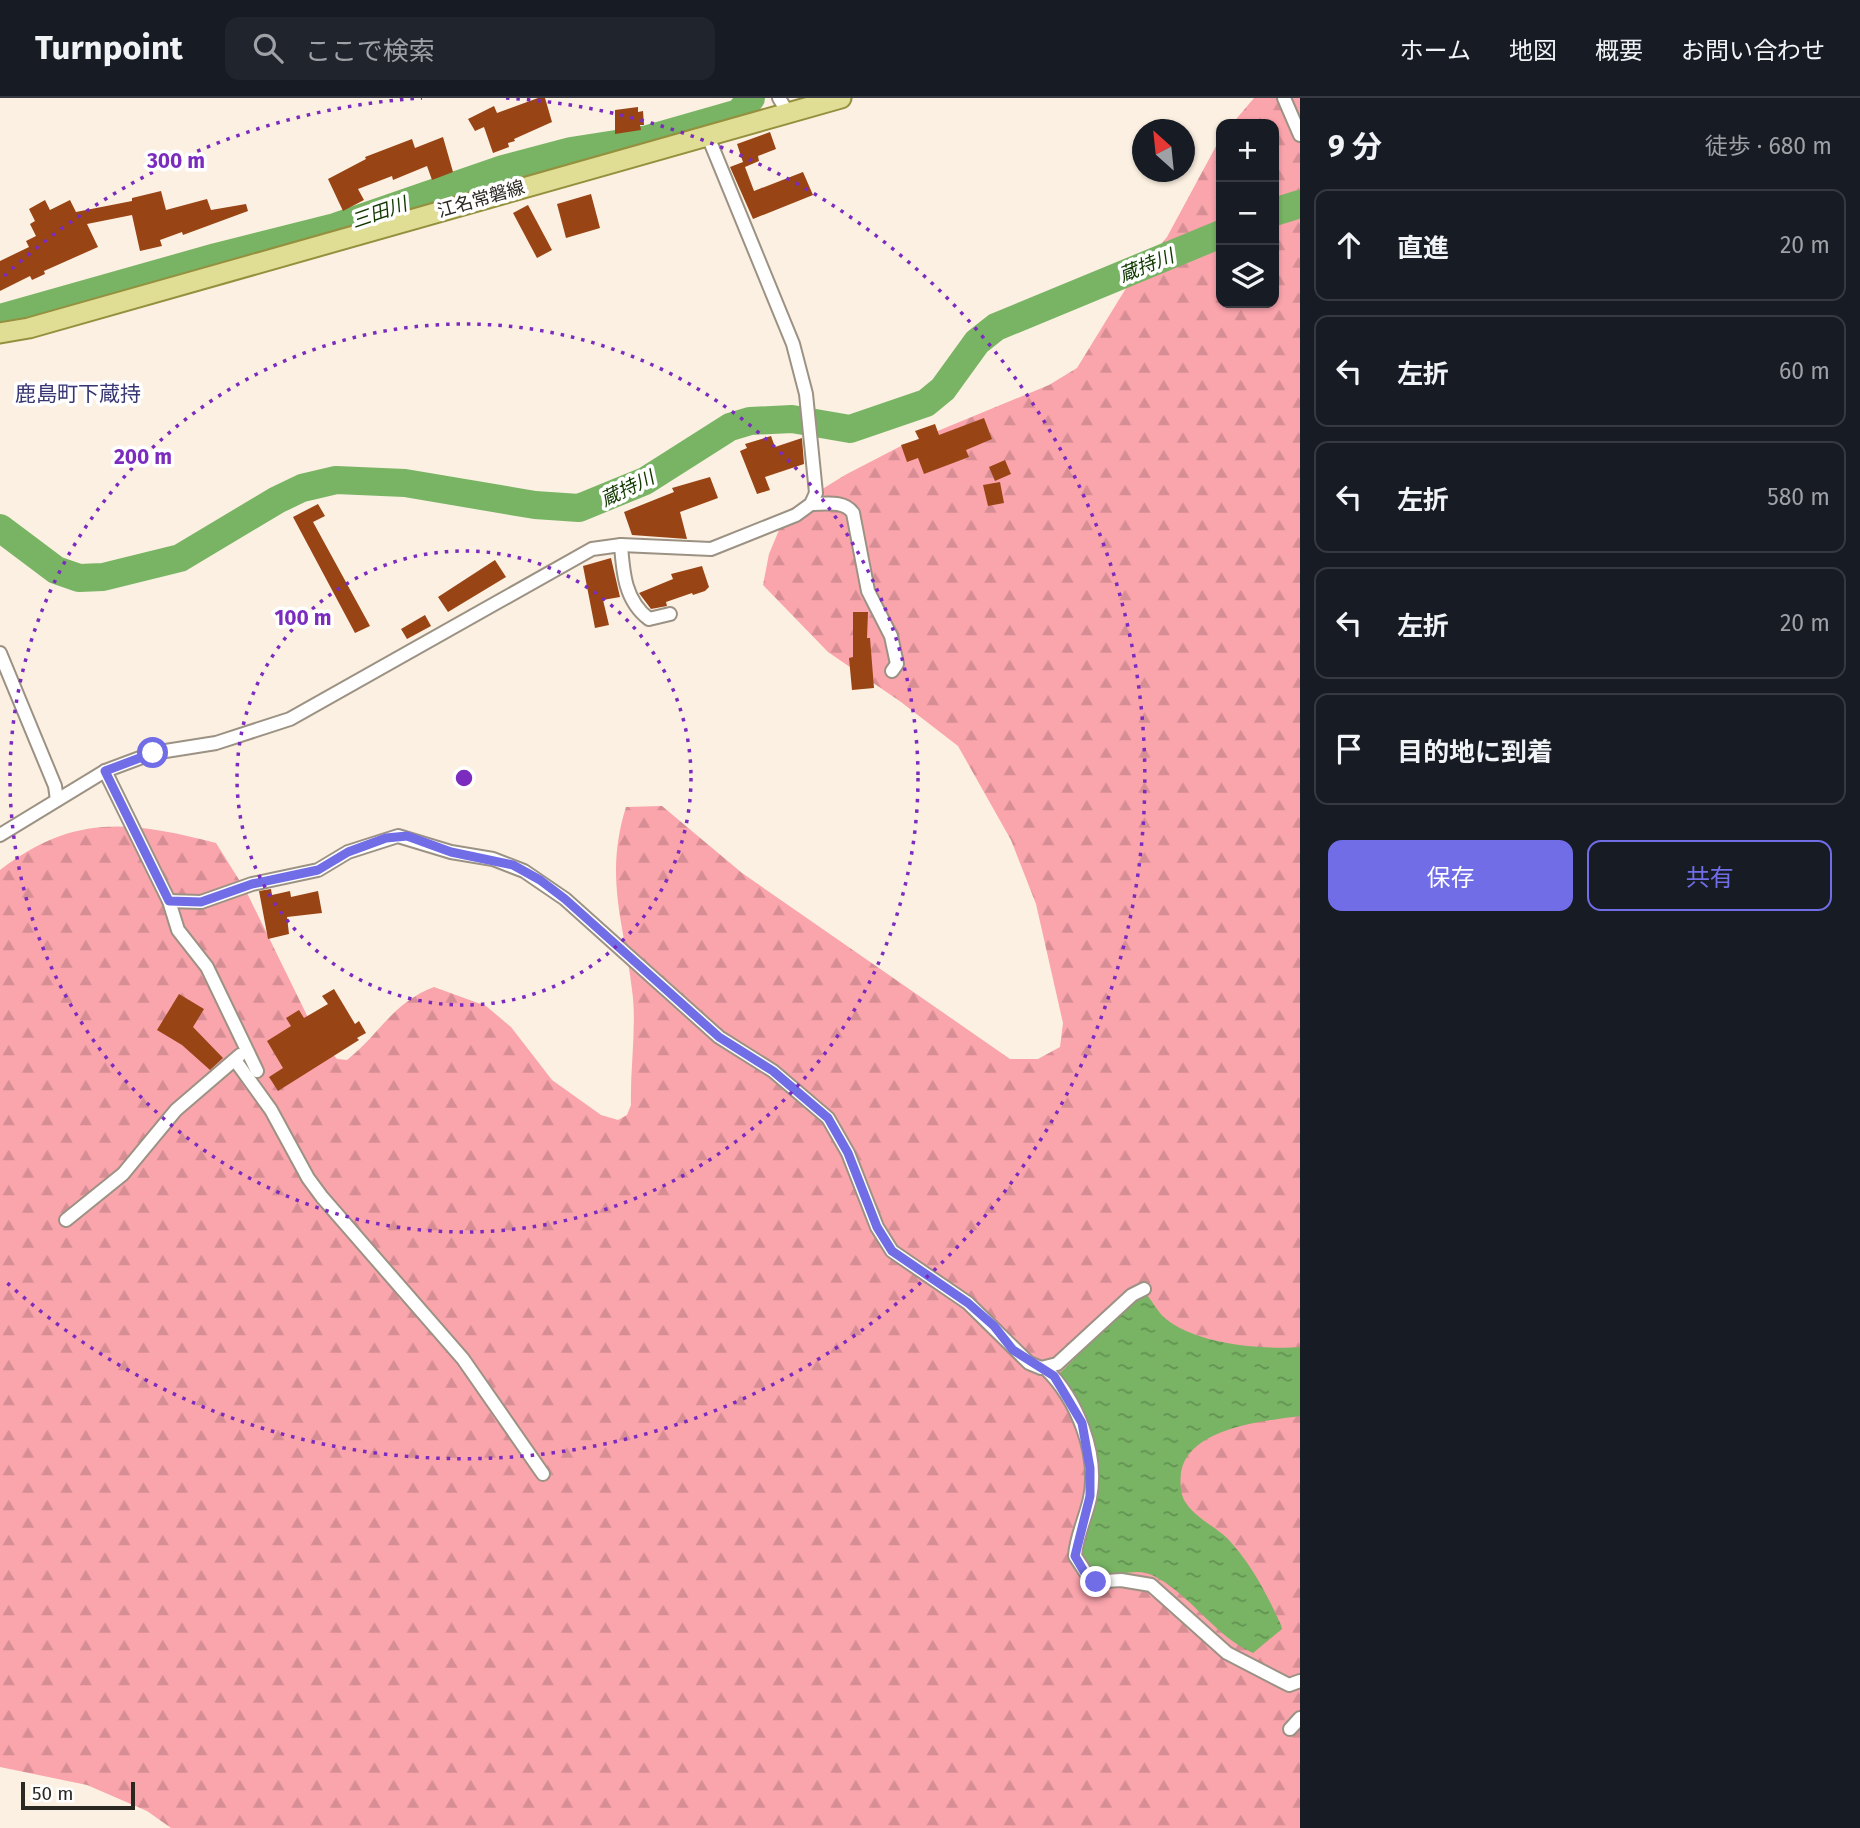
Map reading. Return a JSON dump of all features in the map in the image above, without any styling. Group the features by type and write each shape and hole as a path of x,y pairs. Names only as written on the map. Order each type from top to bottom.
{"main road":[{"name":"江名常磐線","path":"0,333 29,328 707,134 783,105 841,98"}],"street":[{"path":"1284,98 1300,135"},
{"path":"0,835 105,771 153,753 216,743 290,719 568,560 592,549 621,545 712,549 796,515 811,504 816,493 803,381 793,344 707,134"},
{"path":"811,504 840,504 849,507 853,513 868,591 891,636 897,664 892,671"},
{"path":"621,545 623,574 634,603 649,619 670,614"},
{"path":"0,653 55,786 57,800"},
{"path":"105,771 169,901 178,930 207,967 257,1071"},
{"path":"169,901 201,902 252,884 318,870 348,852 398,836 451,852 493,859 524,871 565,899 719,1037 773,1071 828,1118 848,1153 877,1227 892,1251 968,1303 1030,1363 1045,1368 1071,1403 1085,1433 1092,1484 1075,1556 1092,1582 1121,1580 1151,1585 1204,1635 1240,1661 1289,1685 1300,1681"},
{"path":"66,1220 115,1181 176,1111 246,1051"},
{"path":"235,1060 242,1074 271,1110 308,1178 322,1197 463,1359 543,1474"},
{"path":"1045,1368 1057,1364 1132,1295 1144,1289"},
{"path":"1290,1729 1300,1718"}],"green space":[{"path":"1254,98 1300,98 1300,1828 171,1828 147,1811 87,1785 0,1767 0,870 53,839 104,827 157,830 216,843 246,891 318,1038 337,1059 347,1060 407,1001 434,987 486,1006 511,1027 552,1080 601,1115 618,1120 627,1115 631,1105 634,1025 630,973 616,881 619,833 626,807 662,806 742,873 1010,1059 1038,1059 1060,1047 1063,1023 1036,904 1011,840 958,746 901,702 828,652 763,585 769,554 787,511 845,475 899,447 1049,385 1077,368 1128,285 1167,237 1216,146 1216,308 1279,308 1279,119 1236,119"}],"water":[{"path":"1145,1293 1166,1319 1194,1334 1230,1344 1300,1347 1300,1416 1248,1424 1212,1436 1198,1445 1187,1457 1181,1472 1184,1500 1200,1518 1227,1538 1243,1557 1264,1590 1281,1625 1282,1629 1253,1653 1226,1636 1178,1592 1152,1575 1133,1572 1095,1575 1082,1561 1081,1548 1095,1500 1094,1481 1077,1400 1059,1374 1137,1297"}],"building":[{"path":"545,98 552,122 514,139 515,141 508,143 509,147 493,153 484,127 475,131 468,119 494,106 497,113"},
{"path":"638,107 638,112 643,111 644,125 640,125 641,130 615,134 615,110"},
{"path":"770,132 776,149 758,156 759,161 745,167 754,191 803,172 813,195 753,219 730,167 743,162 737,144"},
{"path":"443,137 453,172 432,180 427,166 393,180 392,176 358,189 364,200 343,211 328,179 366,159 365,157 412,139 415,148"},
{"path":"161,191 166,210 207,199 211,210 246,204 248,211 183,235 182,232 160,240 162,246 140,251 132,215 87,224 98,247 44,271 45,274 32,280 30,276 0,291 0,261 29,247 26,241 36,236 30,224 35,221 29,209 45,200 50,210 70,200 76,212 132,201 132,198"},
{"path":"591,194 600,228 566,238 557,204"},
{"path":"528,205 552,250 537,258 513,213"},
{"path":"984,418 992,439 966,450 969,457 924,474 918,458 907,462 901,445 919,439 915,431 935,424 939,435"},
{"path":"771,436 775,447 802,438 804,464 765,477 770,490 757,494 740,451 747,448 745,444"},
{"path":"1005,460 1011,474 995,481 989,467"},
{"path":"710,477 718,498 680,512 687,539 632,535 624,512 674,492 672,488"},
{"path":"1000,482 1004,503 988,506 983,485"},
{"path":"318,504 325,516 313,522 370,626 355,633 293,517"},
{"path":"611,558 620,597 603,600 609,625 595,628 583,566"},
{"path":"495,560 506,577 448,612 438,597"},
{"path":"702,566 709,587 705,591 666,602 667,606 651,609 639,593 673,579 671,574"},
{"path":"853,612 868,612 867,638 870,638 874,688 852,690 849,658 853,657"},
{"path":"425,615 431,626 407,639 401,629"},
{"path":"271,889 272,895 290,891 291,897 318,891 322,913 287,917 289,934 268,939 259,891"},
{"path":"334,989 355,1024 359,1021 366,1033 278,1091 269,1077 283,1068 267,1041 291,1026 286,1018 299,1010 304,1018 328,1004 322,996"},
{"path":"179,994 204,1009 193,1027 223,1058 210,1070 182,1045 157,1030"}],"waterway":[{"name":"三田川","path":"0,318 216,257 335,227 503,169 571,151 648,139 739,113 751,98"},
{"name":"蔵持川","path":"1279,210 1300,204"},
{"name":"蔵持川","path":"0,528 56,570 79,578 103,577 180,558 277,500 302,488 336,480 405,483 535,505 579,508 645,481 730,427 750,421 792,419 850,429 926,403 943,389 977,342 996,327 1216,236"}],"district":[{"name":"鹿島町下蔵持","path":"78,394"}],"route":[{"path":"153,753 105,771 169,901 201,902 273,878 318,870 348,852 398,836 407,836 451,852 513,865 540,880 565,899 719,1037 740,1048 799,1091 828,1118 838,1132 871,1215 892,1251 968,1303 994,1326 1013,1350 1030,1363 1045,1368 1054,1376 1071,1403 1085,1433 1092,1484 1075,1556 1086,1575 1092,1582 1096,1582"}]}
